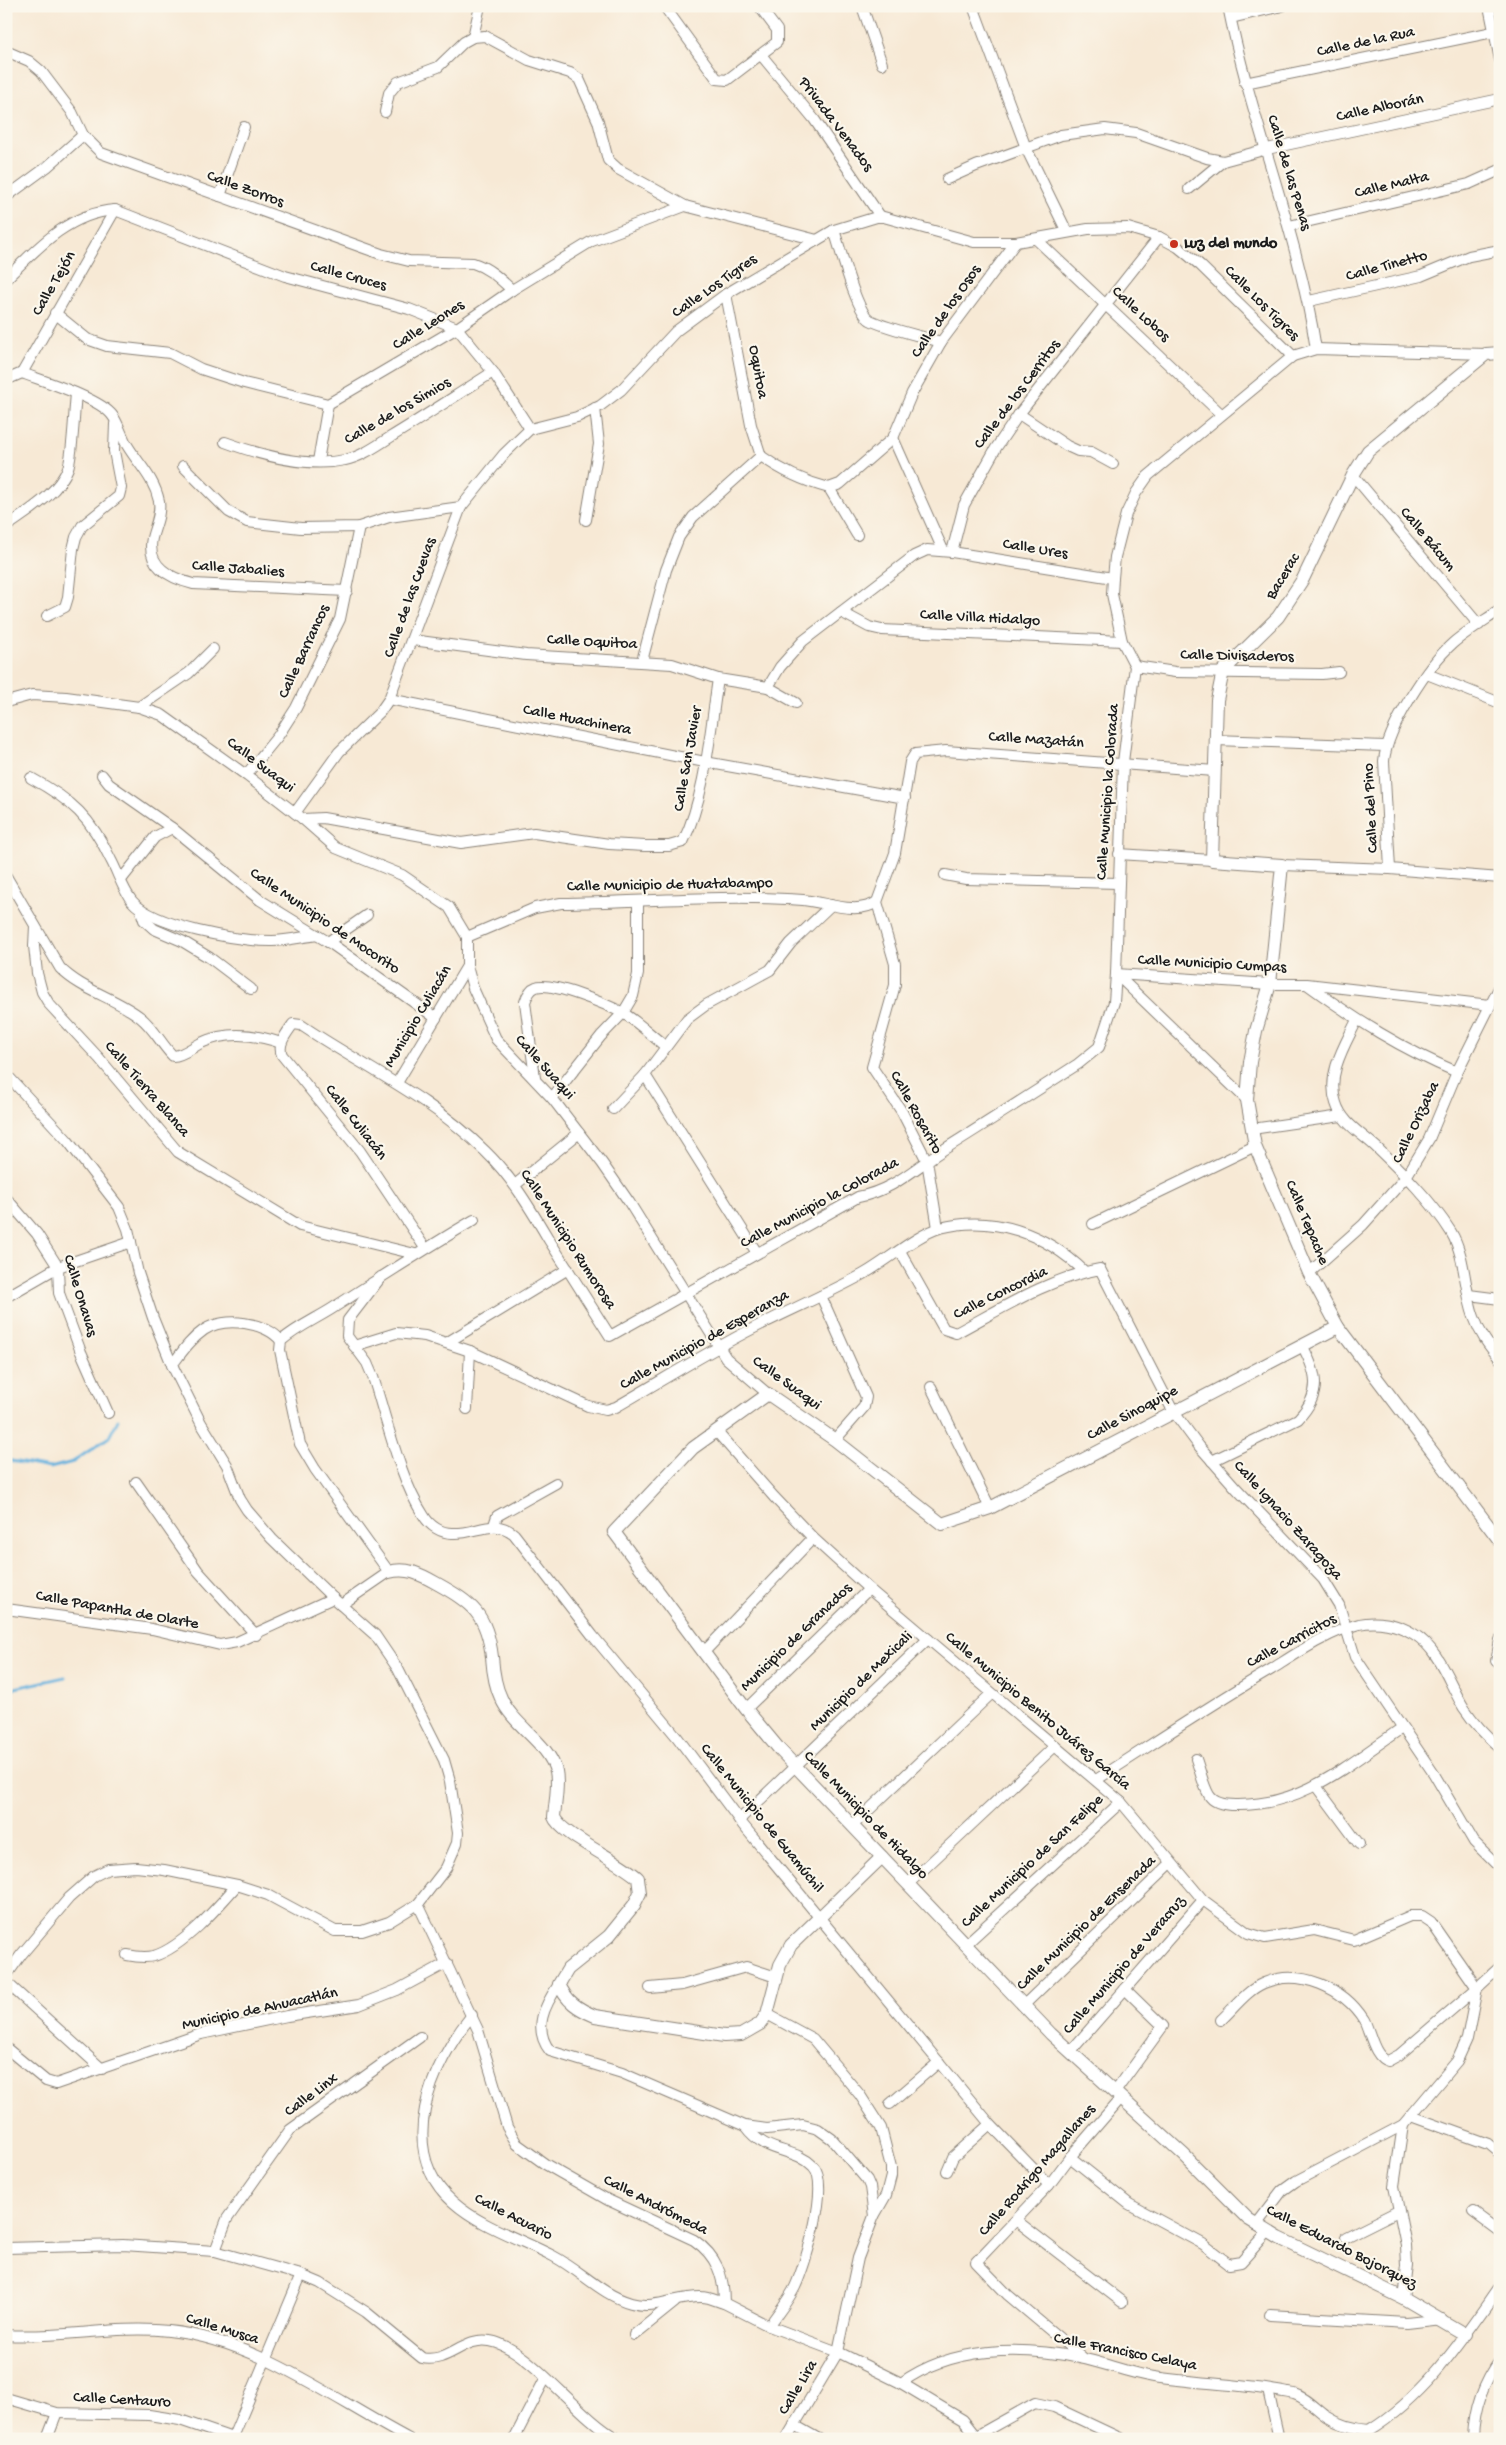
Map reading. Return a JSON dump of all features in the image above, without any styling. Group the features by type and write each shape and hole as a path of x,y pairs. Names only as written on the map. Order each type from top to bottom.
{"street":[{"path":"473,37 480,6"},
{"path":"664,6 717,79 728,80 762,56 777,42 777,30 759,6"},
{"path":"862,6 882,64"},
{"path":"973,6 1026,148 1067,232"},
{"name":"Calle de las Penas","path":"1228,6 1245,83 1267,149 1309,302 1316,349"},
{"path":"1231,18 1282,6"},
{"path":"1489,6 1500,60"},
{"name":"Calle de la Rua","path":"1245,83 1493,32"},
{"path":"385,112 389,93 398,82 438,67 473,37 485,36 529,60 570,73 579,79 598,121 608,160 618,169 685,206 817,240"},
{"name":"Calle Zorros","path":"6,51 29,61 41,70 72,112 83,135 101,153 381,254 409,261 473,263 483,266 512,290"},
{"name":"Privada Venados","path":"762,56 814,119 857,179 880,216"},
{"name":"Calle Alborán","path":"1223,161 1267,149 1500,99"},
{"path":"220,196 244,127"},
{"path":"947,180 976,166 1061,135 1105,129 1136,133 1206,158 1223,161"},
{"path":"6,197 47,167 83,135"},
{"path":"1189,189 1223,161"},
{"name":"Calle Malta","path":"1289,226 1470,184 1500,170"},
{"name":"Calle Leones","path":"328,404 457,328 512,290 592,242 685,206"},
{"path":"6,280 37,249 65,226 88,215 116,210"},
{"name":"Calle Tejón","path":"22,373 55,312 116,210"},
{"name":"Calle Cruces","path":"116,210 285,276 409,308 457,328 492,372 530,429"},
{"name":"Calle Los Tigres","path":"461,506 504,454 530,429 577,416 596,408 621,390 676,331 726,294 834,230 880,216 974,242 1016,242 1088,228 1128,228 1159,237 1178,247 1200,265 1293,356"},
{"path":"834,230 850,283 861,309 868,319 941,342"},
{"name":"Calle de los Cerritos","path":"948,551 964,504 982,470 1019,414 1159,237"},
{"name":"Calle Lobos","path":"1036,238 1222,414"},
{"name":"Calle de los Osos","path":"829,488 840,484 893,438 912,393 941,342 1016,242"},
{"name":"Calle Tinetto","path":"1309,302 1421,276 1469,256 1500,250"},
{"name":"Oquitoa","path":"726,294 751,426 761,456"},
{"path":"55,312 87,339 107,346 170,353 201,369 244,384 328,404 318,461"},
{"path":"1135,666 1122,641 1112,594 1113,578 1115,557 1126,514 1136,493 1148,476 1293,356 1316,349 1500,354"},
{"name":"Bacerac","path":"1223,671 1278,617 1303,579 1352,475 1368,451 1486,354"},
{"name":"Calle de los Simios","path":"225,442 255,453 296,460 346,460 370,449 492,372"},
{"path":"6,380 22,373"},
{"name":"Calle Jabalies","path":"22,373 76,394 104,408 113,416 128,446 147,471 154,485 160,514 152,539 154,561 162,570 175,579 192,584 348,591"},
{"path":"6,527 41,501 58,485 68,467 76,394"},
{"path":"586,520 599,444 596,408"},
{"path":"1019,414 1078,452 1091,452 1112,464"},
{"path":"47,616 65,606 68,597 73,550 82,526 119,496 121,488 114,450 115,423"},
{"path":"768,688 780,667 803,641 914,556 927,550 948,551 893,438"},
{"path":"642,661 666,570 679,537 693,517 761,456 780,470 803,481 829,488 858,535"},
{"path":"183,466 229,512 247,522 301,528 359,527 389,516 461,506"},
{"name":"Calle Bácum","path":"1352,475 1479,625"},
{"name":"Calle de las Cuevas","path":"389,699 461,506"},
{"name":"Calle Barrancos","path":"246,775 278,736 296,708 340,619 348,591 359,527"},
{"name":"Calle Ures","path":"948,551 1113,578"},
{"name":"Calle del Pino","path":"1390,869 1385,746 1392,729 1427,674 1452,644 1500,610"},
{"name":"Calle Villa Hidalgo","path":"841,612 869,627 882,630 1122,641"},
{"name":"Calle Oquitoa","path":"412,640 526,655 672,664 718,679 768,688 796,703"},
{"path":"138,707 189,673 213,649"},
{"name":"Calle Divisaderos","path":"1135,666 1175,672 1223,671 1322,674 1339,672"},
{"name":"Calle Municipio la Colorada","path":"610,1336 858,1197 878,1193 896,1184 927,1161 1078,1064 1099,1047 1114,1002 1123,762 1135,666"},
{"path":"1212,860 1217,700 1223,671"},
{"path":"1427,674 1500,703"},
{"name":"Calle San Javier","path":"299,816 323,818 461,843 534,833 618,844 670,846 683,842 692,824 705,762 718,679"},
{"name":"Calle Suaqui","path":"6,702 32,695 138,707 162,716 177,724 246,775 299,816 336,848 402,875 449,907 467,937 467,966 473,988 496,1038 509,1055 552,1098 629,1202 718,1348 733,1365 768,1394 835,1440 942,1524"},
{"path":"299,816 339,752 380,712 389,699"},
{"name":"Calle Huachinera","path":"389,699 705,762 905,798"},
{"path":"1215,740 1385,746"},
{"name":"Calle Mazatán","path":"905,798 910,762 916,754 946,750 1215,770"},
{"name":"Calle Municipio de Mocorito","path":"102,775 109,784 172,828 260,900 328,942 436,1018"},
{"path":"31,778 73,804 95,830 130,899 140,910 144,920 154,928 182,941 210,958 251,989"},
{"path":"877,902 895,853 905,798"},
{"path":"121,880 156,837 172,828"},
{"path":"1119,854 1282,865 1390,869 1500,878"},
{"name":"Calle Tepache","path":"1282,865 1270,984 1256,1031 1250,1062 1247,1100 1255,1146 1309,1273 1338,1327 1499,1540"},
{"path":"945,875 966,879 1118,883"},
{"path":"6,876 64,972 139,1017 153,1030 173,1056 177,1056 200,1043 219,1036 254,1035 281,1043"},
{"name":"Calle Municipio de Huatabampo","path":"467,937 535,908 561,903 766,898 858,908 870,907 877,902"},
{"path":"552,1098 601,1036 623,1013 633,996 638,974 638,901"},
{"name":"Calle Rosarito","path":"877,902 895,964 895,985 872,1066 902,1112 927,1161 938,1228"},
{"path":"613,1109 644,1075 687,1020 706,1005 770,970 791,943 832,905"},
{"path":"140,910 173,925 249,940 274,941 317,935"},
{"path":"328,942 367,915"},
{"name":"Calle Tierra Blanca","path":"35,926 34,946 37,973 42,992 49,1004 104,1064 178,1152 300,1226 415,1254"},
{"name":"Municipio Culiacán","path":"397,1083 467,966"},
{"path":"1116,974 1247,1100"},
{"name":"Calle Municipio Cumpas","path":"1116,974 1270,984 1307,984 1490,1005"},
{"name":"Calle Municipio Cumpas","path":"1307,984 1357,1020 1416,1055 1457,1072"},
{"path":"534,1078 525,1002 528,993 536,987 548,986 594,1000 623,1013 666,1046"},
{"name":"Calle Orizaba","path":"1309,1273 1364,1225 1406,1177 1429,1139 1457,1072 1500,986"},
{"path":"1357,1020 1335,1068 1335,1101 1340,1116 1406,1177 1432,1206 1452,1234 1474,1316 1484,1341 1500,1358"},
{"name":"Calle Municipio Rumorosa","path":"281,1043 294,1024 301,1025 357,1061 397,1083 472,1138 515,1185 610,1336"},
{"name":"Calle Culiacán","path":"281,1043 282,1056 360,1151 425,1248"},
{"path":"6,1074 68,1142 108,1190 119,1207 131,1242 138,1273 172,1365 201,1423 227,1465 240,1499 247,1510 272,1539 337,1602 375,1635 386,1650 420,1710 444,1760 450,1781 458,1833 456,1843 443,1874 418,1904 389,1922 373,1929 350,1933 325,1926 268,1895 237,1885 164,1870 136,1867 108,1869 88,1880 69,1898 21,1955 6,1976"},
{"path":"644,1075 757,1253"},
{"path":"1252,1129 1340,1116"},
{"path":"515,1185 579,1133"},
{"path":"1093,1224 1255,1146"},
{"name":"Calle Onavas","path":"6,1198 37,1234 58,1268 59,1293 81,1352 108,1414"},
{"path":"281,1346 292,1331 331,1309 415,1254 474,1220"},
{"name":"Calle Municipio de Esperanza","path":"354,1346 396,1333 426,1336 470,1351 588,1406 606,1410 616,1407 752,1329 865,1274 900,1250 938,1228 994,1223 1014,1228 1044,1241 1069,1256 1085,1272"},
{"path":"6,1297 58,1268 131,1242"},
{"name":"Calle Concordia","path":"900,1250 944,1329 956,1333 1045,1287 1085,1272 1100,1269"},
{"path":"448,1342 568,1269"},
{"name":"Calle Ignacio Zaragoza","path":"1100,1269 1172,1411 1212,1461 1323,1579 1339,1605 1355,1657 1454,1807 1474,1842 1500,1868"},
{"path":"381,1276 348,1320 347,1336 367,1363 411,1494 430,1524 444,1532 455,1534 494,1525 497,1516 556,1483"},
{"path":"1469,1294 1500,1299"},
{"path":"821,1296 866,1397 864,1407 835,1440"},
{"path":"172,1365 187,1345 206,1329 224,1324 250,1325 276,1334 281,1346 300,1444 315,1469 389,1572 407,1570 416,1573 453,1592 477,1610 488,1632 500,1697 516,1722 547,1755 556,1772 554,1817 556,1822 564,1830 614,1859 638,1878 640,1893 634,1905 609,1936 568,1969 548,2000 541,2019 542,2035 550,2051 622,2073 745,2126 767,2129 804,2125 824,2132 866,2180 870,2187 874,2216"},
{"name":"Calle Sinoquipe","path":"942,1524 990,1508 1172,1411 1338,1327"},
{"path":"1212,1461 1298,1419 1308,1409 1313,1398 1316,1381 1314,1367 1302,1345"},
{"path":"467,1409 470,1351"},
{"path":"931,1387 990,1508"},
{"path":"716,1430 768,1394"},
{"name":"Calle Municipio de Hidalgo","path":"716,1430 680,1460 614,1532 705,1651 746,1709 795,1766 965,1945 1070,2052 1118,2095"},
{"name":"Calle Municipio Benito Juárez García","path":"716,1430 774,1498 813,1538 869,1589 1121,1802 1170,1864 1202,1900 1248,1932 1265,1938 1314,1930 1354,1940 1410,1916 1422,1916 1431,1922 1477,1988"},
{"path":"136,1482 198,1571 256,1634"},
{"name":"Calle Municipio de Guamúchil","path":"494,1525 508,1529 514,1534 593,1636 678,1737 739,1820 990,2124 1049,2186"},
{"path":"705,1651 813,1538"},
{"name":"Calle Papantla de Olarte","path":"6,1609 152,1629 220,1645 238,1642 337,1602 389,1572"},
{"name":"Municipio de Granados","path":"746,1709 869,1589"},
{"name":"Calle Carricitos","path":"1096,1780 1244,1685 1312,1645 1361,1624 1388,1624 1402,1628 1424,1641 1479,1728 1500,1748"},
{"name":"Municipio de Mexicali","path":"739,1820 928,1639"},
{"path":"1496,1661 1500,1640"},
{"path":"852,1826 992,1694"},
{"path":"1196,1759 1209,1796 1222,1804 1252,1805 1271,1803 1294,1797 1316,1786 1402,1728"},
{"path":"908,1884 1055,1746"},
{"path":"1316,1786 1359,1844"},
{"name":"Calle Municipio de San Felipe","path":"965,1945 1121,1802"},
{"path":"559,1984 564,1995 572,2003 595,2016 724,2036 741,2034 752,2030 767,2014 784,1954 820,1916 882,1857"},
{"name":"Calle Municipio de Ensenada","path":"1024,2005 1170,1864"},
{"path":"127,1955 142,1958 155,1956 172,1947 219,1906 237,1885"},
{"name":"Calle Municipio de Veracruz","path":"1070,2052 1202,1900"},
{"name":"Calle Andrómeda","path":"418,1904 472,2016 507,2126 517,2144 545,2164 608,2200 694,2240 706,2248 714,2257 721,2273 724,2284 724,2303"},
{"name":"Municipio de Ahuacatlán","path":"6,2048 46,2081 56,2084 201,2034 314,2011 359,2005 397,1990 447,1963"},
{"path":"650,1988 682,1985 746,1967 776,1977"},
{"path":"1221,2020 1253,1990 1264,1983 1294,1978 1312,1980 1340,1995 1354,2007 1364,2020 1382,2059 1388,2061 1399,2055 1500,1967"},
{"path":"6,1982 102,2069"},
{"path":"1256,2225 1278,2196 1296,2181 1403,2125 1446,2076 1462,2052 1471,2025 1477,1988"},
{"name":"Calle Rodrigo Magallanes","path":"1082,2358 1008,2295 976,2262 1049,2186 1118,2095 1163,2026 1125,1989"},
{"name":"Calle Lira","path":"767,2014 804,2032 812,2039 873,2112 886,2145 891,2176 886,2195 874,2216 856,2267 838,2352 786,2439"},
{"name":"Calle Acuario","path":"472,2016 447,2050 425,2110 423,2145 430,2174 437,2185 454,2203 474,2217 556,2257 620,2299 633,2304 651,2305 704,2297 724,2303"},
{"name":"Calle Linx","path":"215,2251 227,2219 290,2130 420,2037"},
{"path":"890,2104 939,2062"},
{"name":"Calle Eduardo Bojorquez","path":"1118,2095 1184,2154 1256,2225 1403,2298 1442,2319 1466,2335"},
{"path":"1411,2116 1488,2144 1500,2154"},
{"path":"947,2171 953,2157 990,2124"},
{"path":"1403,2125 1394,2186 1406,2245 1407,2266 1403,2298"},
{"path":"745,2126 759,2142 809,2162 818,2172 820,2180 818,2204 806,2262 794,2289 769,2326"},
{"path":"1070,2157 1134,2207 1203,2244 1225,2263 1233,2265 1241,2262 1268,2232"},
{"path":"1346,2237 1398,2211"},
{"path":"1473,2212 1500,2232"},
{"path":"1017,2221 1122,2302"},
{"path":"6,2248 115,2244 215,2251 300,2275 342,2295 422,2358 435,2360 473,2341 491,2340 510,2348 600,2428 618,2439"},
{"path":"234,2438 300,2275"},
{"path":"1370,2434 1412,2398 1466,2335 1500,2286"},
{"path":"634,2334 676,2301"},
{"path":"724,2303 769,2326 838,2352 901,2383 956,2415 978,2438 1035,2403 1054,2407 1122,2439"},
{"path":"1270,2315 1407,2324 1442,2319"},
{"name":"Calle Musca","path":"6,2334 28,2336 132,2329 168,2330 215,2340 265,2359 409,2439"},
{"name":"Calle Francisco Celaya","path":"901,2383 914,2373 965,2355 1016,2350 1051,2352 1150,2376 1268,2390 1300,2396 1333,2420 1370,2434"},
{"path":"1472,2439 1474,2412 1484,2386 1500,2359"},
{"path":"514,2439 545,2379"},
{"path":"1268,2390 1279,2439"},
{"name":"Calle Centauro","path":"6,2398 57,2413 167,2417 194,2423 234,2438"},
{"path":"47,2439 57,2413"},
{"path":"794,2425 819,2439"}],"waterway":[{"path":"6,1460 50,1468 73,1462 109,1437 118,1420"},
{"path":"6,1690 65,1677"}],"place":[{"name":"Luz del mundo","path":"1174,244"}]}
